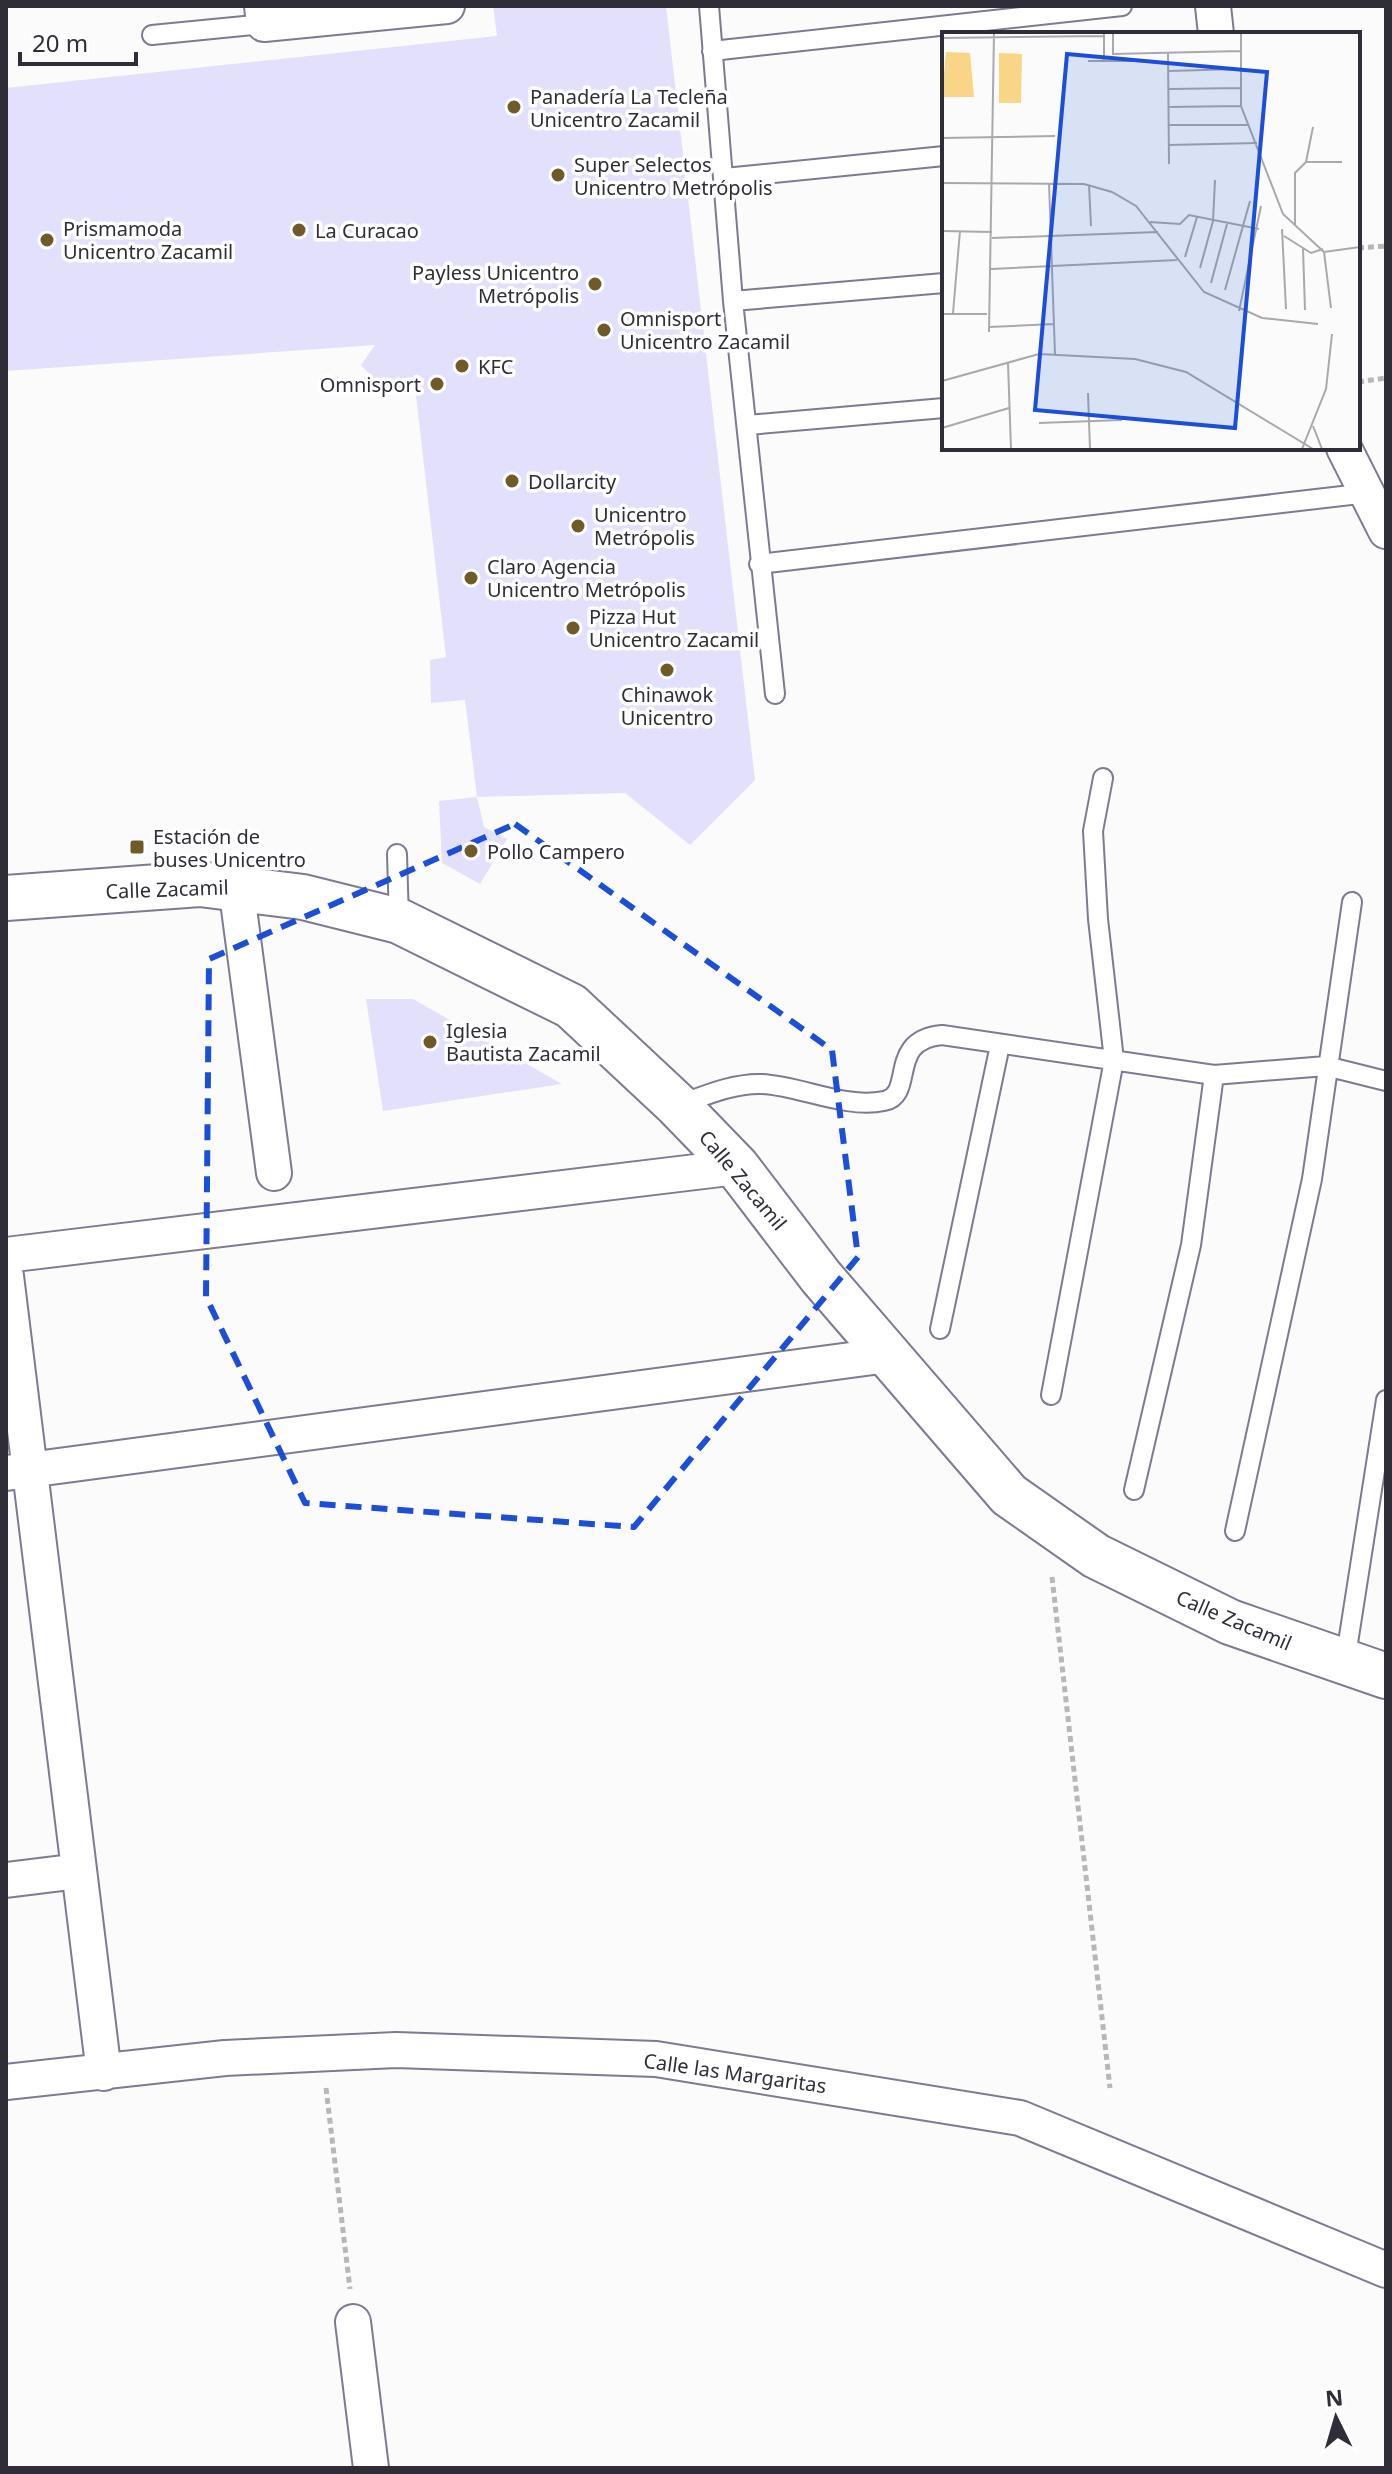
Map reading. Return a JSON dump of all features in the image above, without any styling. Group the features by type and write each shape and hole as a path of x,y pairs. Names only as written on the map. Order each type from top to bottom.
{"street":[{"path":"263,15 447,6"},
{"path":"1213,6 1216,32"},
{"path":"1345,450 1386,531"},
{"name":"Calle Zacamil","path":"6,898 200,884 236,886 303,897 399,921 571,1006 677,1105 737,1167 821,1277 1009,1495 1096,1556 1230,1622 1386,1676"},
{"path":"236,886 274,1173"},
{"path":"6,1255 737,1167"},
{"path":"6,1276 18,1472 79,1871 104,2073"},
{"path":"18,1472 888,1355"},
{"path":"6,1880 79,1871"},
{"name":"Calle las Margaritas","path":"6,2082 225,2058 322,2056 396,2050 656,2059 1020,2118 1386,2270"},
{"path":"353,2322 371,2468"}],"lane":[{"path":"709,6 733,301 775,694"},
{"path":"712,51 1122,6"},
{"path":"152,35 263,15"},
{"path":"725,178 942,156"},
{"path":"733,301 942,283"},
{"path":"748,425 942,408"},
{"path":"759,564 1368,493"},
{"path":"1051,1395 1114,1060 1098,919 1093,831 1103,778"},
{"path":"397,854 399,921"},
{"path":"1235,1531 1312,1179 1352,902"},
{"path":"677,1105 734,1087 762,1084 867,1102 887,1101 896,1094 911,1046 923,1037 942,1035 1214,1075 1326,1066 1386,1081"},
{"path":"940,1329 1000,1045"},
{"path":"1134,1490 1191,1245 1214,1075"},
{"path":"1344,1664 1386,1400"}],"path":[{"path":"1360,248 1386,246"},
{"path":"1360,382 1386,378"},
{"path":"1046,1521 1110,2088"},
{"path":"322,2056 353,2322"}],"highlighted area":[{"path":"515,824 832,1050 858,1257 634,1527 305,1503 206,1297 209,959"}],"building":[{"name":"Unicentro Metrópolis","path":"493,6 666,6 755,780 690,845 625,793 477,797 465,700 431,703 430,660 446,657 414,378 388,394 361,365 375,345 6,371 6,88 497,36"},
{"name":"Pollo Campero","path":"477,797 484,827 507,839 480,884 442,863 439,801"},
{"name":"Iglesia Bautista Zacamil","path":"366,999 413,999 562,1084 383,1111"}],"place":[{"name":"Panadería La Tecleña Unicentro Zacamil","path":"514,107"},
{"name":"Super Selectos Unicentro Metrópolis","path":"558,175"},
{"name":"La Curacao","path":"299,230"},
{"name":"Prismamoda Unicentro Zacamil","path":"47,240"},
{"name":"Payless Unicentro Metrópolis","path":"595,284"},
{"name":"Omnisport Unicentro Zacamil","path":"604,330"},
{"name":"KFC","path":"462,366"},
{"name":"Omnisport","path":"437,384"},
{"name":"Dollarcity","path":"512,481"},
{"name":"Unicentro Metrópolis","path":"578,526"},
{"name":"Claro Agencia Unicentro Metrópolis","path":"471,578"},
{"name":"Pizza Hut Unicentro Zacamil","path":"573,628"},
{"name":"Chinawok Unicentro","path":"667,670"},
{"name":"Estación de buses Unicentro","path":"137,847"},
{"name":"Pollo Campero","path":"471,851"},
{"name":"Iglesia Bautista Zacamil","path":"430,1042"}]}
